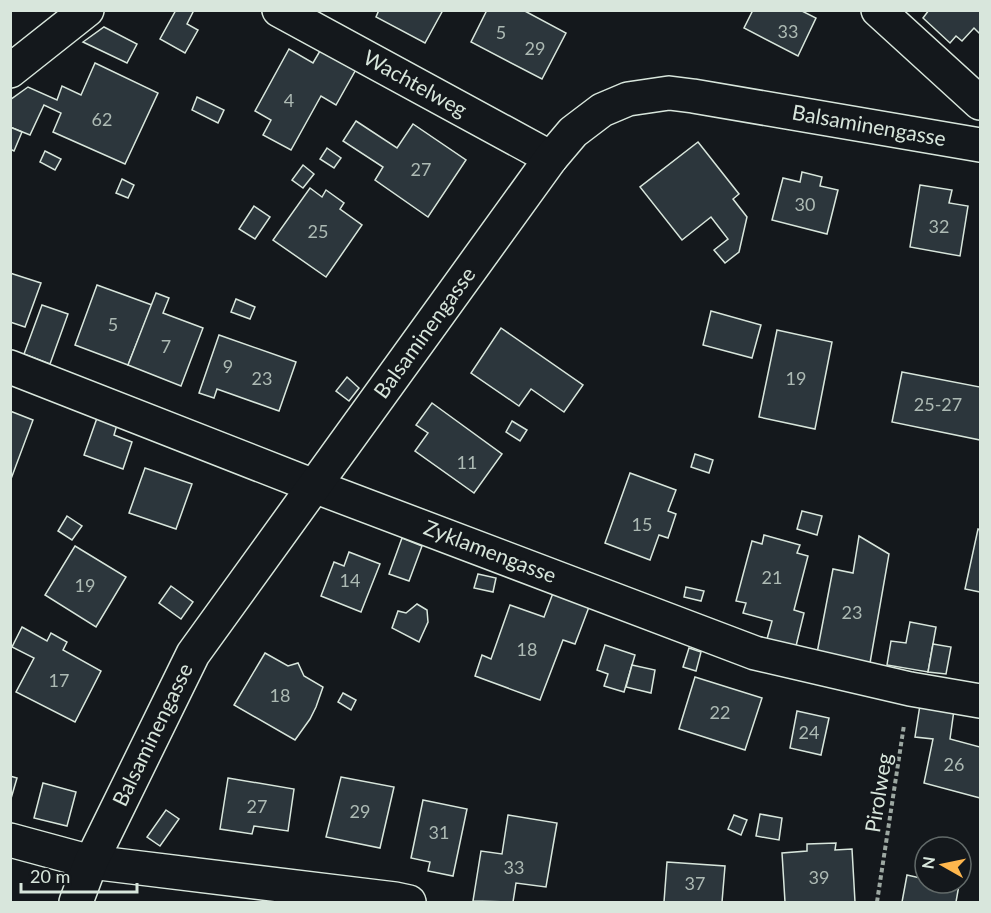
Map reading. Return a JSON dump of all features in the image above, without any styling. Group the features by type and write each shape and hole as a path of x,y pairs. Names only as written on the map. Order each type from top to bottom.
{"street":[{"path":"10,70 87,10"},
{"name":"Wachtelweg","path":"279,10 551,158"},
{"path":"878,10 981,103"},
{"name":"Balsaminengasse","path":"76,903 91,862 193,654 551,158 573,132 602,110 628,99 669,93 981,145"},
{"name":"Zyklamengasse","path":"10,367 314,486 755,653 910,689 981,700"},
{"path":"10,840 91,862 395,899 409,903"}],"path":[{"name":"Pirolweg","path":"877,903 910,689"}],"building":[{"path":"176,10 194,10 187,24 198,30 185,53 160,39"},
{"path":"379,10 443,10 425,43 376,17"},
{"path":"487,10 523,10 566,33 542,79 471,42"},
{"path":"753,10 800,10 816,18 798,56 744,28"},
{"path":"929,10 980,10 980,34 974,28 962,41 956,36 950,43 923,18"},
{"path":"104,27 137,44 127,63 83,42"},
{"path":"324,44 359,64 336,105 321,96 291,150 263,135 271,120 255,111 289,49 313,63"},
{"path":"95,63 158,93 125,164 53,132 61,113 44,105 30,135 10,127 10,100 28,87 57,100 62,86 81,95"},
{"path":"197,97 224,110 218,123 192,110"},
{"path":"356,121 397,148 413,124 466,160 428,217 375,180 383,167 343,141"},
{"path":"10,127 22,132 14,151 10,149"},
{"path":"698,142 739,194 733,199 747,217 739,252 725,263 714,250 728,239 711,217 682,240 640,187"},
{"path":"327,148 341,158 334,168 320,159"},
{"path":"45,151 61,159 55,170 40,162"},
{"path":"303,165 314,174 303,188 292,180"},
{"path":"802,172 822,177 820,186 838,190 827,234 772,220 783,178 800,182"},
{"path":"122,179 134,185 128,198 116,193"},
{"path":"920,185 952,190 949,203 968,206 960,256 910,247"},
{"path":"310,188 322,197 326,190 344,203 340,209 362,225 326,277 273,240"},
{"path":"254,206 270,217 255,239 239,229"},
{"path":"10,273 41,283 25,327 10,322"},
{"path":"97,285 152,305 128,365 75,345"},
{"path":"156,293 169,298 163,313 203,328 181,386 128,365"},
{"path":"236,299 255,307 250,319 231,312"},
{"path":"42,305 68,314 50,364 24,354"},
{"path":"711,311 761,325 752,358 703,345"},
{"path":"501,328 583,385 564,412 531,389 519,406 471,373"},
{"path":"777,330 832,342 815,429 759,417"},
{"path":"219,335 296,362 279,411 217,389 214,398 199,393"},
{"path":"902,372 980,387 980,440 892,422"},
{"path":"347,377 359,388 349,401 336,391"},
{"path":"432,403 502,454 474,493 415,451 428,433 416,425"},
{"path":"10,411 33,420 11,479 10,478"},
{"path":"97,418 117,425 114,435 132,442 123,469 84,455"},
{"path":"512,421 527,430 520,441 506,432"},
{"path":"695,454 713,460 709,473 691,467"},
{"path":"145,468 192,484 176,529 129,513"},
{"path":"630,473 676,490 668,511 676,514 668,538 659,535 650,560 605,543"},
{"path":"802,511 822,516 817,535 797,529"},
{"path":"67,516 82,526 72,540 58,531"},
{"path":"978,529 980,530 980,592 965,589"},
{"path":"764,535 800,545 797,553 808,556 794,610 804,613 796,646 767,639 772,621 743,613 746,603 736,601 752,541 762,544"},
{"path":"859,536 889,554 870,663 817,653 833,569 853,573"},
{"path":"402,538 422,546 409,581 389,574"},
{"path":"75,546 126,577 96,627 45,595"},
{"path":"349,552 380,564 361,612 321,596 334,562 344,566"},
{"path":"478,574 496,578 493,592 474,588"},
{"path":"171,586 193,602 181,619 159,603"},
{"path":"686,587 704,591 701,601 684,597"},
{"path":"553,593 589,607 575,644 563,640 540,700 475,676 482,655 491,659 510,605 544,617"},
{"path":"417,604 427,610 428,622 419,642 392,628 398,611 406,613"},
{"path":"910,622 936,627 928,672 887,665 891,641 906,643"},
{"path":"22,627 47,641 51,633 67,642 63,650 101,671 75,722 16,692 34,658 12,647"},
{"path":"933,644 951,647 946,674 928,672"},
{"path":"605,645 635,655 624,692 604,686 608,674 597,670"},
{"path":"689,648 701,652 696,671 683,667"},
{"path":"265,653 288,666 298,663 304,676 323,687 310,719 295,740 234,705"},
{"path":"632,665 655,670 651,693 626,687"},
{"path":"695,677 762,698 745,750 679,729"},
{"path":"343,693 356,700 351,710 338,702"},
{"path":"920,705 954,710 950,739 980,747 980,798 924,783 933,739 915,737"},
{"path":"797,711 829,718 821,755 790,748"},
{"path":"10,776 17,778 10,802"},
{"path":"341,777 394,787 380,848 326,837"},
{"path":"228,778 294,789 288,831 254,826 252,834 220,829"},
{"path":"43,783 76,792 67,826 34,818"},
{"path":"423,800 467,809 453,876 428,871 430,862 411,858"},
{"path":"166,810 179,819 160,846 147,837"},
{"path":"760,814 782,818 779,840 756,836"},
{"path":"508,815 557,823 546,887 516,883 513,902 473,901 481,851 502,854"},
{"path":"734,815 747,820 741,835 728,829"},
{"path":"836,843 835,850 852,849 855,902 785,902 782,853 807,851 807,844"},
{"path":"667,862 725,866 722,902 664,902"},
{"path":"907,875 913,876 913,895 957,895 956,902 902,902"}]}
